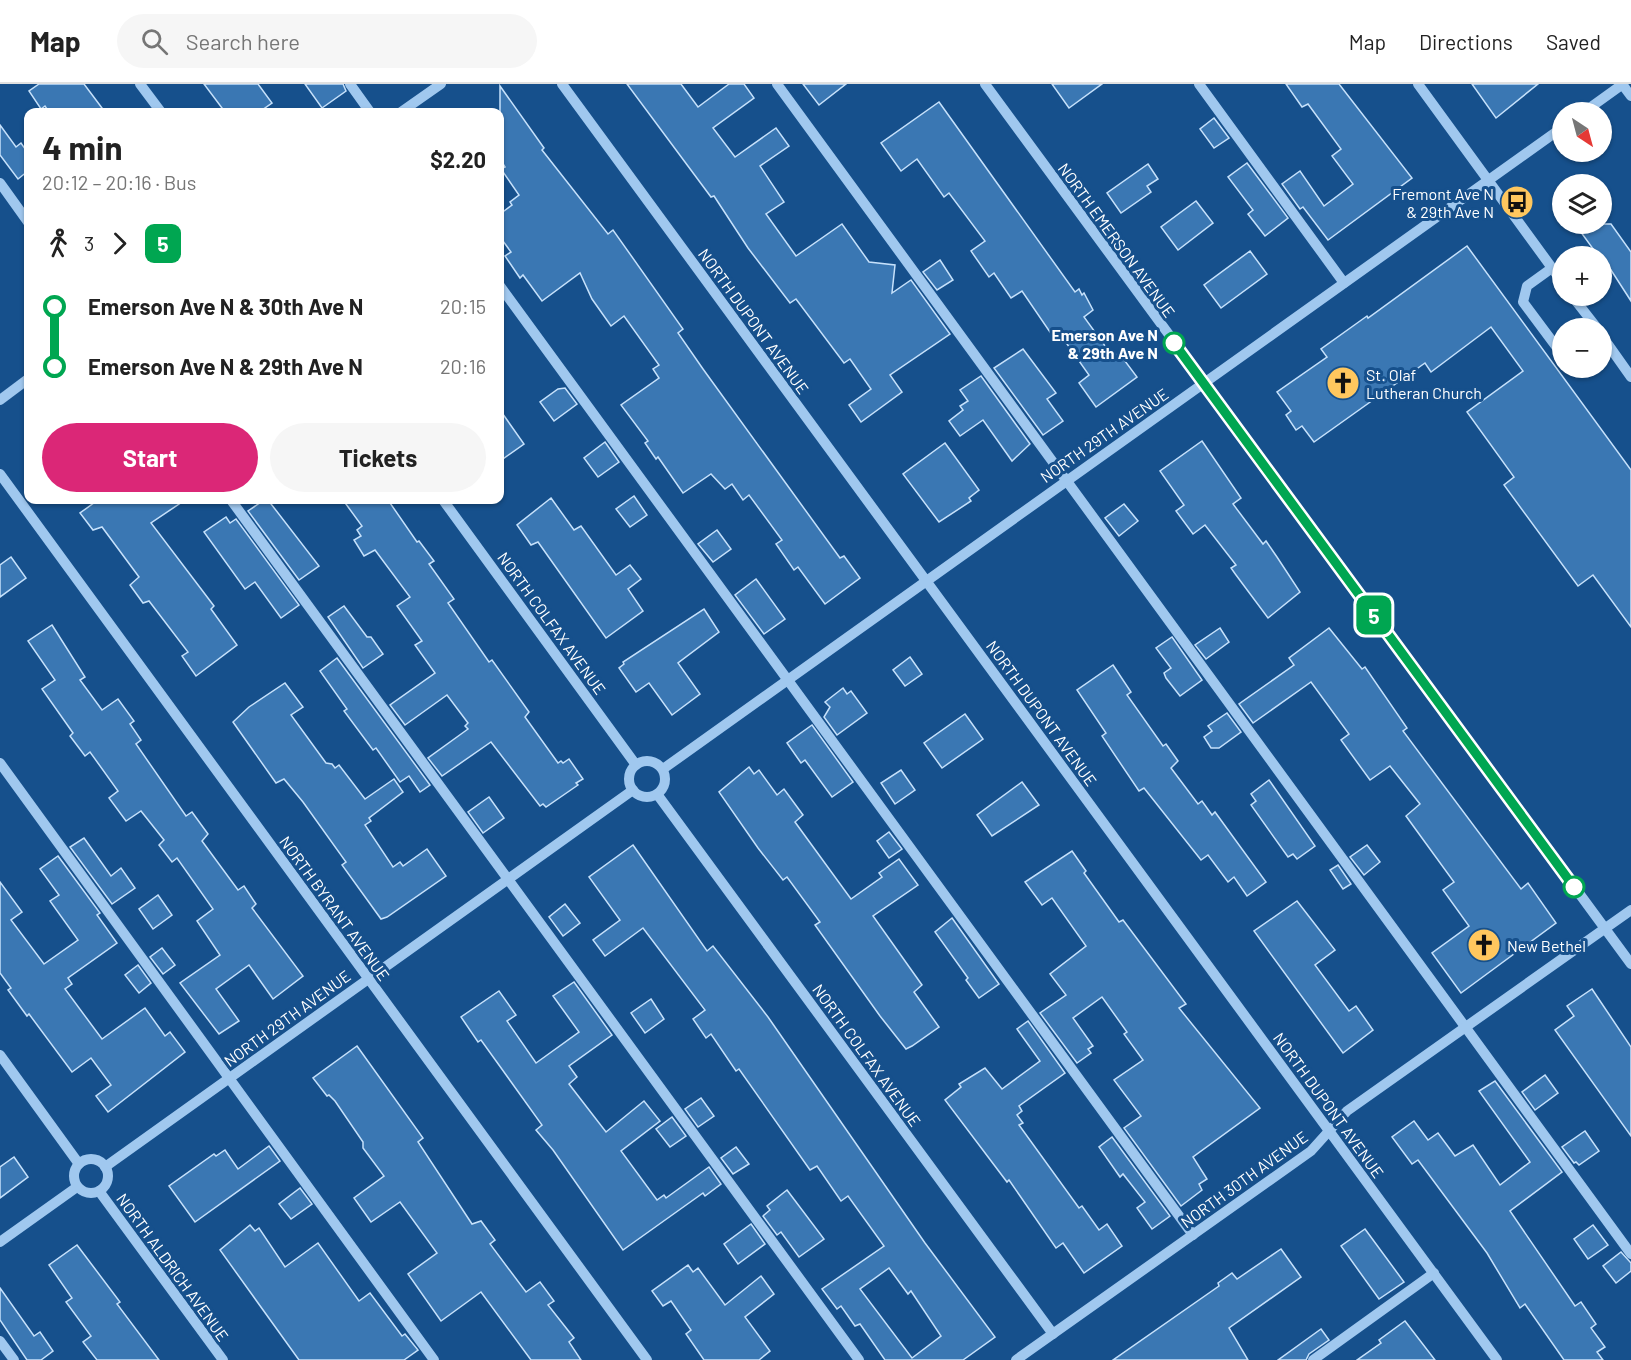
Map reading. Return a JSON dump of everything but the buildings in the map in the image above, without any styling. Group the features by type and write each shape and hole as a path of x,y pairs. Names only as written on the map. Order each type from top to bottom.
{"street":[{"path":"140,84 158,108"},
{"path":"350,84 367,108"},
{"path":"407,108 441,84"},
{"name":"NORTH DUPONT AVENUE","path":"562,84 1497,1360"},
{"path":"777,84 1631,1254"},
{"name":"NORTH EMERSON AVENUE","path":"985,84 1631,964"},
{"path":"1199,84 1344,283"},
{"path":"1418,84 1552,268 1527,286 1523,302 1552,341"},
{"path":"1598,102 1623,84 1631,96"},
{"name":"NORTH 29TH AVENUE","path":"663,769 1552,135"},
{"path":"0,183 24,216"},
{"path":"504,291 1193,1235"},
{"path":"1580,306 1589,318"},
{"path":"1612,350 1631,377"},
{"path":"0,400 24,382"},
{"name":"NORTH BYRANT AVENUE","path":"0,474 647,1360"},
{"path":"234,504 859,1360"},
{"name":"NORTH COLFAX AVENUE","path":"446,504 636,765"},
{"path":"653,762 663,769 664,785 657,794 647,797 633,790 629,780 636,765 653,762"},
{"path":"0,763 434,1360"},
{"name":"NORTH 29TH AVENUE","path":"105,1167 633,790"},
{"name":"NORTH COLFAX AVENUE","path":"657,794 1053,1334"},
{"name":"NORTH 30TH AVENUE","path":"1016,1360 1311,1152 1347,1110 1631,910"},
{"path":"0,1055 79,1164"},
{"path":"96,1160 105,1167 107,1183 99,1191 85,1192 77,1187 74,1177 79,1164 96,1160"},
{"path":"0,1242 77,1187"},
{"name":"NORTH ALDRICH AVENUE","path":"99,1191 223,1360"},
{"path":"1313,1360 1434,1273"},
{"path":"0,1341 14,1360"}],"bus line":[{"name":"5","path":"1174,343 1574,887"}],"place":[{"name":"Fremont Ave N & 29th Ave N","path":"1517,202"},
{"name":"Emerson Ave N & 29th Ave N","path":"1174,343"},
{"name":"St. Olaf Lutheran Church","path":"1343,383"},
{"name":"New Bethel","path":"1484,945"}]}
